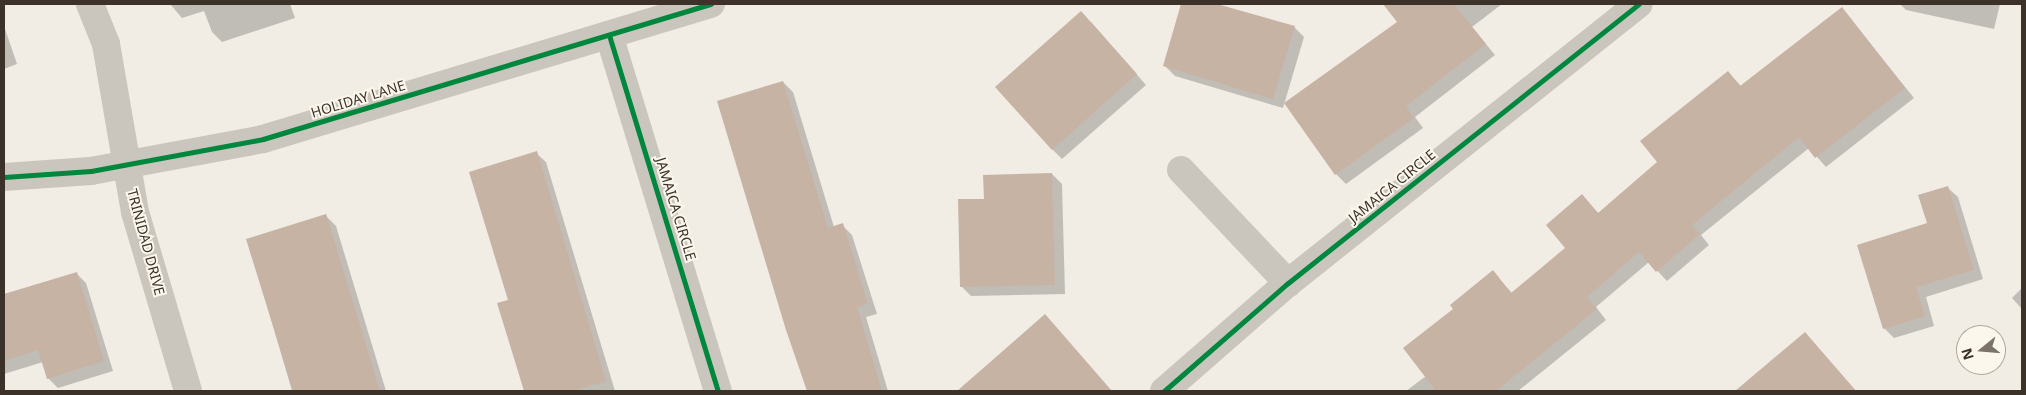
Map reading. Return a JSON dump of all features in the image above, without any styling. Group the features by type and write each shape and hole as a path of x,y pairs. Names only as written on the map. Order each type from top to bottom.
{"street":[{"name":"TRINIDAD DRIVE","path":"90,4 106,44 135,212 188,391"},
{"name":"HOLIDAY LANE","path":"4,177 128,165 264,139 711,4"},
{"name":"JAMAICA CIRCLE","path":"1164,391 1288,283 1638,4"},
{"name":"JAMAICA CIRCLE","path":"608,35 718,391"},
{"path":"1181,170 1288,283"}],"building":[{"path":"1181,4 1217,4 1295,26 1273,99 1163,66"},
{"path":"1383,4 1454,4 1486,44 1406,106 1414,118 1335,175 1284,103 1397,22"},
{"path":"1842,7 1905,88 1815,158 1799,137 1692,225 1700,234 1656,272 1639,252 1587,297 1597,309 1496,391 1436,391 1403,348 1453,309 1450,305 1493,270 1511,293 1565,248 1546,225 1582,194 1598,213 1657,162 1640,141 1728,71 1740,86"},
{"path":"1081,11 1137,74 1052,150 995,87"},
{"path":"783,81 828,228 843,223 868,304 857,307 882,391 807,391 786,330 717,101"},
{"path":"537,151 606,381 573,391 524,391 497,303 508,300 469,172"},
{"path":"1052,173 1055,285 960,287 958,199 984,199 983,175"},
{"path":"1948,186 1974,270 1916,287 1925,316 1883,329 1857,245 1927,223 1918,195"},
{"path":"326,214 380,391 293,391 246,239"},
{"path":"77,272 104,361 47,379 38,350 4,361 4,294"},
{"path":"1045,314 1112,391 957,391"},
{"path":"1805,332 1856,391 1735,391"}],"cycle path":[{"path":"4,177 91,171 263,139 711,4"},
{"path":"1164,391 1288,283 1639,4"},
{"path":"609,35 718,391"}]}
